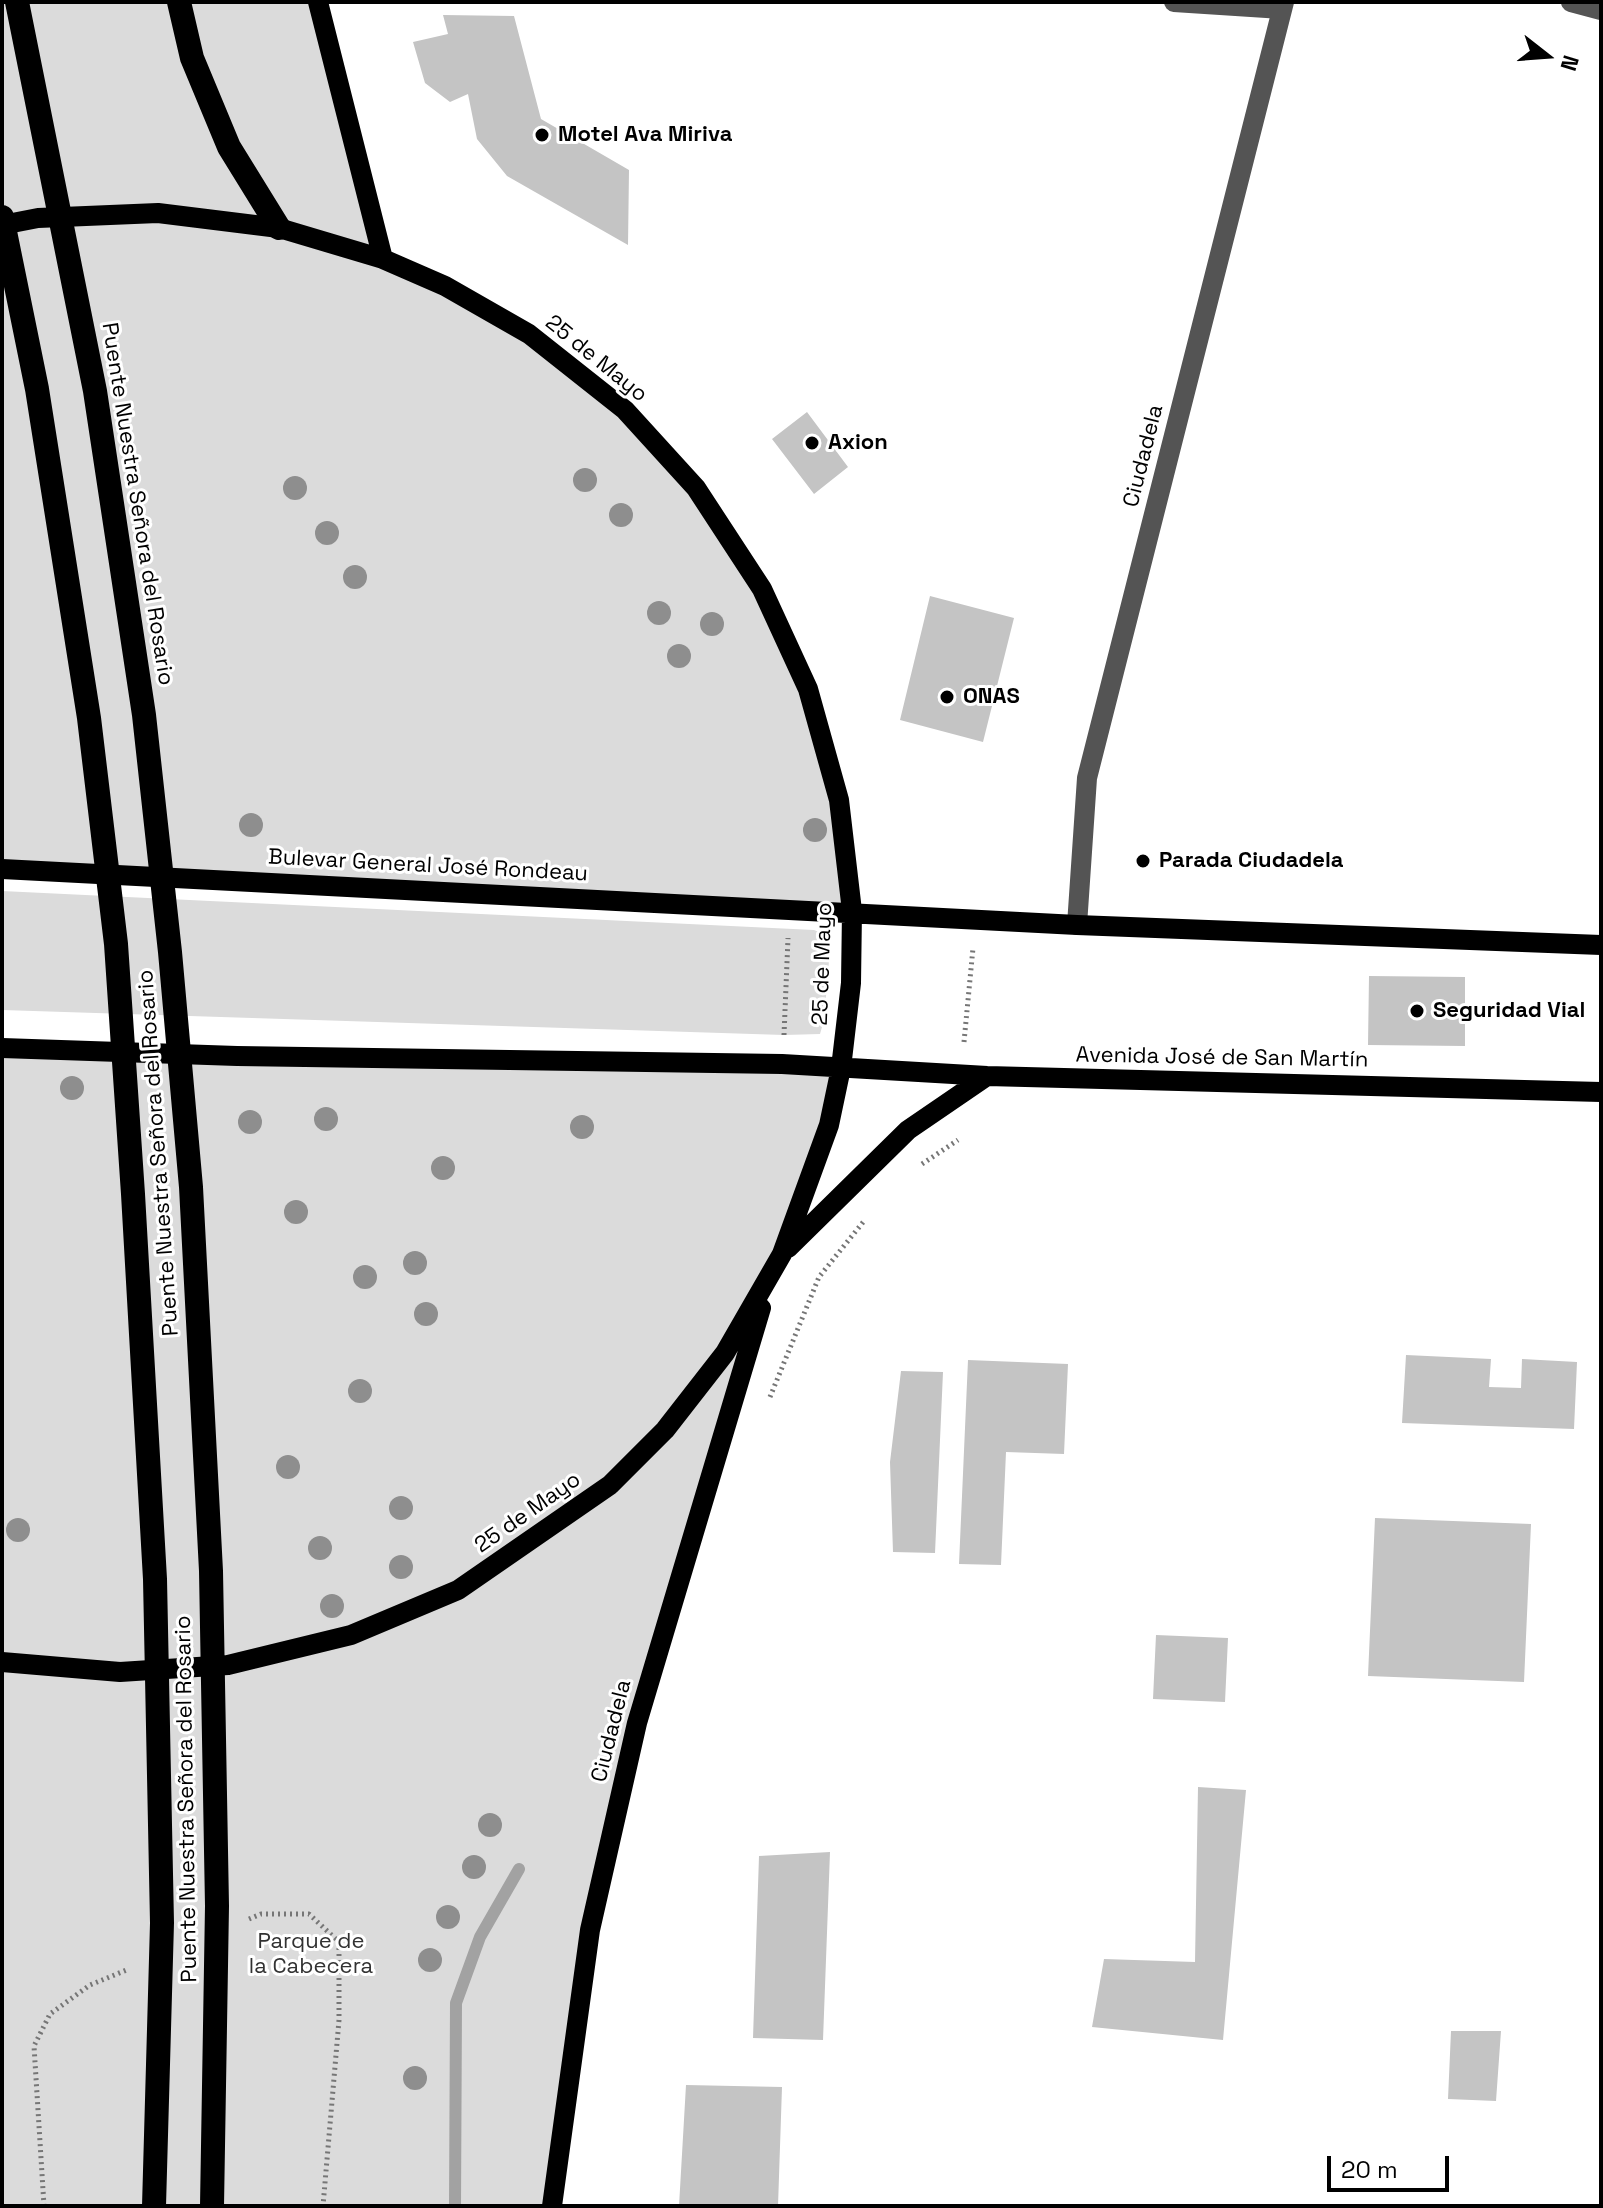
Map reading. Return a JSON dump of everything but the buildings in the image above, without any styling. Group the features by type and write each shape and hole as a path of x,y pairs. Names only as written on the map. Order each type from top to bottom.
{"highway":[{"name":"Puente Nuestra Señora del Rosario","path":"17,2 95,391 144,715 190,1172 211,1571 217,1906 212,2206"},
{"path":"179,2 192,58 229,147 279,228"},
{"name":"Puente Nuestra Señora del Rosario","path":"2,217 37,389 86,702 117,960 155,1579 162,1923 154,2206"}],"main road":[{"path":"318,2 383,259"},
{"name":"25 de Mayo","path":"2,225 38,218 158,213 279,228 383,259 445,286 529,334 625,410 696,488 762,589 808,689 839,800 852,911 851,983 841,1068 829,1125 782,1254 725,1353 665,1430 610,1485 458,1590 351,1635 228,1665 120,1672 2,1662"},
{"name":"Bulevar General José Rondeau","path":"2,869 852,911"},
{"path":"852,911 1077,925 1601,945"},
{"path":"2,1048 237,1056 782,1064 841,1068"},
{"name":"Avenida José de San Martín","path":"841,1068 987,1076 1601,1092"},
{"path":"782,1254 908,1130 987,1076"},
{"name":"Ciudadela","path":"552,2206 590,1930 637,1723 770,1278"}],"street":[{"path":"1174,2 1283,6"},
{"path":"1571,2 1601,10"},
{"name":"Ciudadela","path":"1077,925 1087,778 1283,6"}],"path":[{"path":"784,1035 788,929"},
{"path":"964,1042 974,937"},
{"path":"919,1167 958,1140"},
{"path":"766,1406 819,1277 873,1210"}],"green space":[{"path":"2,2 318,2 383,259 529,334 696,488 808,689 852,911 2,868"},
{"path":"2,891 814,930 831,937 824,1020 820,1034 784,1035 2,1010"},
{"name":"Parque de la Cabecera","path":"2,1048 841,1068 770,1278 590,1930 552,2206 2,2206"}],"waterway":[{"path":"455,2206 456,2003 480,1937 519,1869"}],"place":[{"name":"Motel Ava Miriva","path":"542,135"},
{"name":"Axion","path":"812,443"},
{"name":"ONAS","path":"947,697"},
{"name":"Parada Ciudadela","path":"1143,861"},
{"name":"Seguridad Vial","path":"1417,1011"}]}
